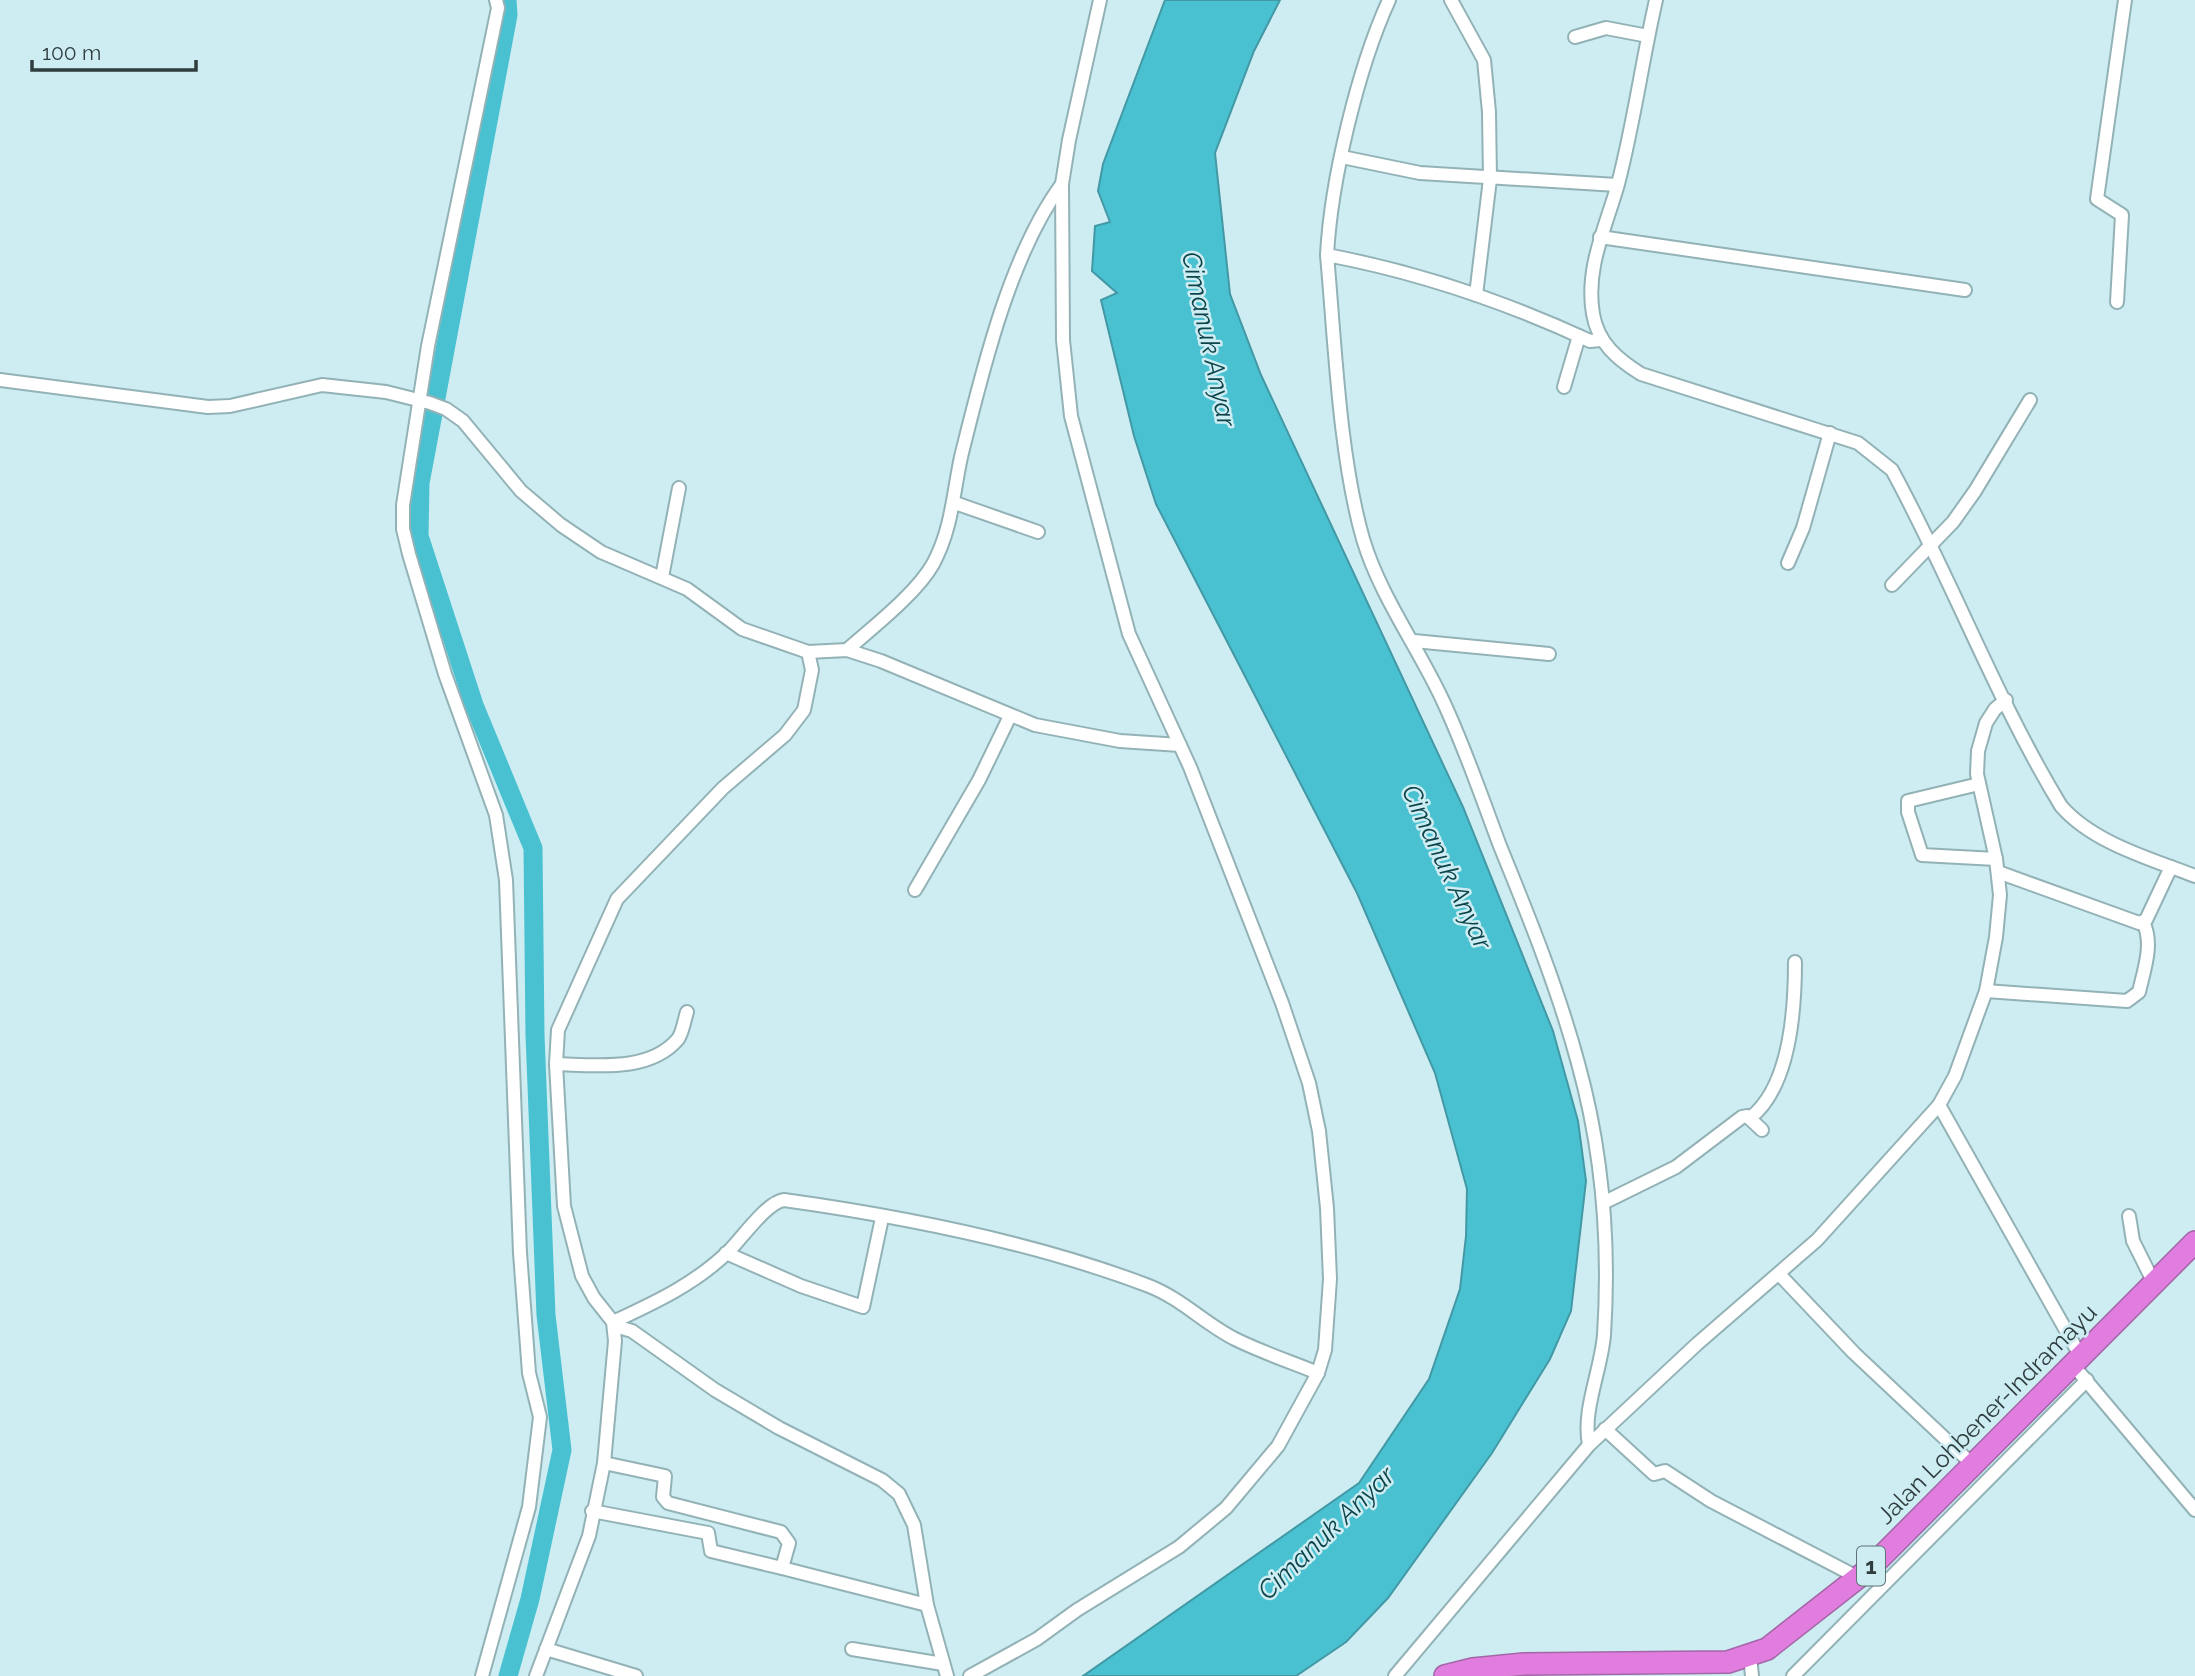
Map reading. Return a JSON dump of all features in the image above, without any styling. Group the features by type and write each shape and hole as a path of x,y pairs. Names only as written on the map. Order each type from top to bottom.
{"highway":[{"name":"Jalan Lohbener-Indramayu","path":"1445,1676 1506,1665 1728,1662 1754,1671 1781,1640 1859,1578 1972,1464 2081,1370 2154,1283 2195,1242"}],"street":[{"path":"482,1676 529,1507 540,1417 529,1373 520,1253 502,848 496,815 445,674 402,529 402,505 425,402 428,346 498,8 496,0"},
{"path":"970,1676 1037,1639 1077,1610 1179,1546 1226,1508 1278,1446 1318,1373 1325,1350 1330,1279 1321,1157 1309,1083 1282,1003 1180,744 1129,634 1071,416 1063,340 1062,184 1100,0"},
{"path":"1389,0 1367,63 1342,157 1329,222 1327,255 1347,455 1363,538 1376,574 1414,641 1444,703 1548,967 1578,1063 1605,1202 1605,1318 1597,1380 1586,1422 1588,1445"},
{"path":"1451,0 1484,60 1489,112 1490,179 1476,295"},
{"path":"1656,0 1607,238 1590,285 1593,315 1601,340 1615,356 1641,374 1858,443 1892,470 1932,544 2006,700 2056,797 2070,817 2096,834 2195,876"},
{"path":"2117,302 2122,215 2097,199 2125,0"},
{"path":"1575,37 1606,28 1648,36"},
{"path":"1342,157 1416,172 1490,179 1617,185"},
{"path":"847,650 932,566 946,537 957,474 978,389 1001,316 1029,242 1062,184"},
{"path":"1607,238 1965,290"},
{"path":"1327,255 1396,269 1476,295 1590,341 1601,340"},
{"path":"1564,387 1579,336"},
{"path":"0,380 208,407 230,406 322,385 386,392 425,402 446,409 463,421 521,491 561,525 601,552 687,589 742,629 808,652 847,650 1035,725 1120,741 1180,744"},
{"path":"1892,584 1932,544 1975,491 2030,400"},
{"path":"1788,563 1803,528 1830,433"},
{"path":"663,577 679,488"},
{"path":"954,503 1038,532"},
{"path":"1414,641 1549,654"},
{"path":"808,652 812,670 807,701 785,735 723,788 674,837 610,909 558,1030 556,1064 565,1206 573,1250 594,1298 614,1324 632,1331 715,1390 779,1428 882,1480 898,1494 914,1525 927,1605 945,1670 852,1649"},
{"path":"1395,1676 1588,1445 1697,1344 1829,1228 1939,1105 1955,1076 1986,991 1999,913 1998,873 1979,784 1978,751 1986,723 1994,709 2006,700"},
{"path":"915,890 979,780 1010,716"},
{"path":"1979,784 1908,802 1907,807 1922,855 1996,859"},
{"path":"2143,922 2171,867"},
{"path":"1986,991 2127,1001 2139,992 2145,969 2148,933 2143,922 1998,873"},
{"path":"1749,1118 1768,1094 1790,1038 1795,1007 1795,962"},
{"path":"556,1064 618,1064 646,1059 677,1040 687,1013"},
{"path":"1939,1105 2081,1370 2195,1510"},
{"path":"1605,1202 1658,1178 1742,1117 1749,1118 1762,1130"},
{"path":"614,1324 690,1284 726,1254 778,1201 817,1205 1065,1257 1178,1299 1234,1338 1318,1373"},
{"path":"2130,1216 2133,1241 2154,1283"},
{"path":"726,1254 801,1286 863,1307 882,1218"},
{"path":"1779,1274 1854,1353 1972,1464"},
{"path":"536,1676 586,1544 604,1463 614,1324"},
{"path":"1793,1676 2081,1370"},
{"path":"1605,1429 1654,1474 1665,1471 1711,1501 1859,1578"},
{"path":"604,1463 665,1476 663,1497 668,1503 781,1532 789,1543 782,1568"},
{"path":"592,1511 708,1533 711,1551 927,1605"},
{"path":"547,1649 636,1676"}],"water":[{"name":"Cimanuk Anyar","path":"1165,0 1280,0 1254,51 1215,153 1230,294 1261,375 1463,807 1553,1031 1578,1121 1586,1181 1571,1311 1550,1359 1492,1453 1388,1598 1346,1642 1296,1676 1083,1676 1359,1483 1429,1379 1460,1289 1466,1236 1467,1189 1435,1073 1357,893 1156,504 1134,436 1101,300 1117,293 1092,271 1095,226 1110,222 1098,191 1103,164"}],"waterway":[{"path":"507,0 508,15 420,483 419,536 474,705 533,848 535,1035 546,1315 562,1450 530,1599 508,1676"}]}
